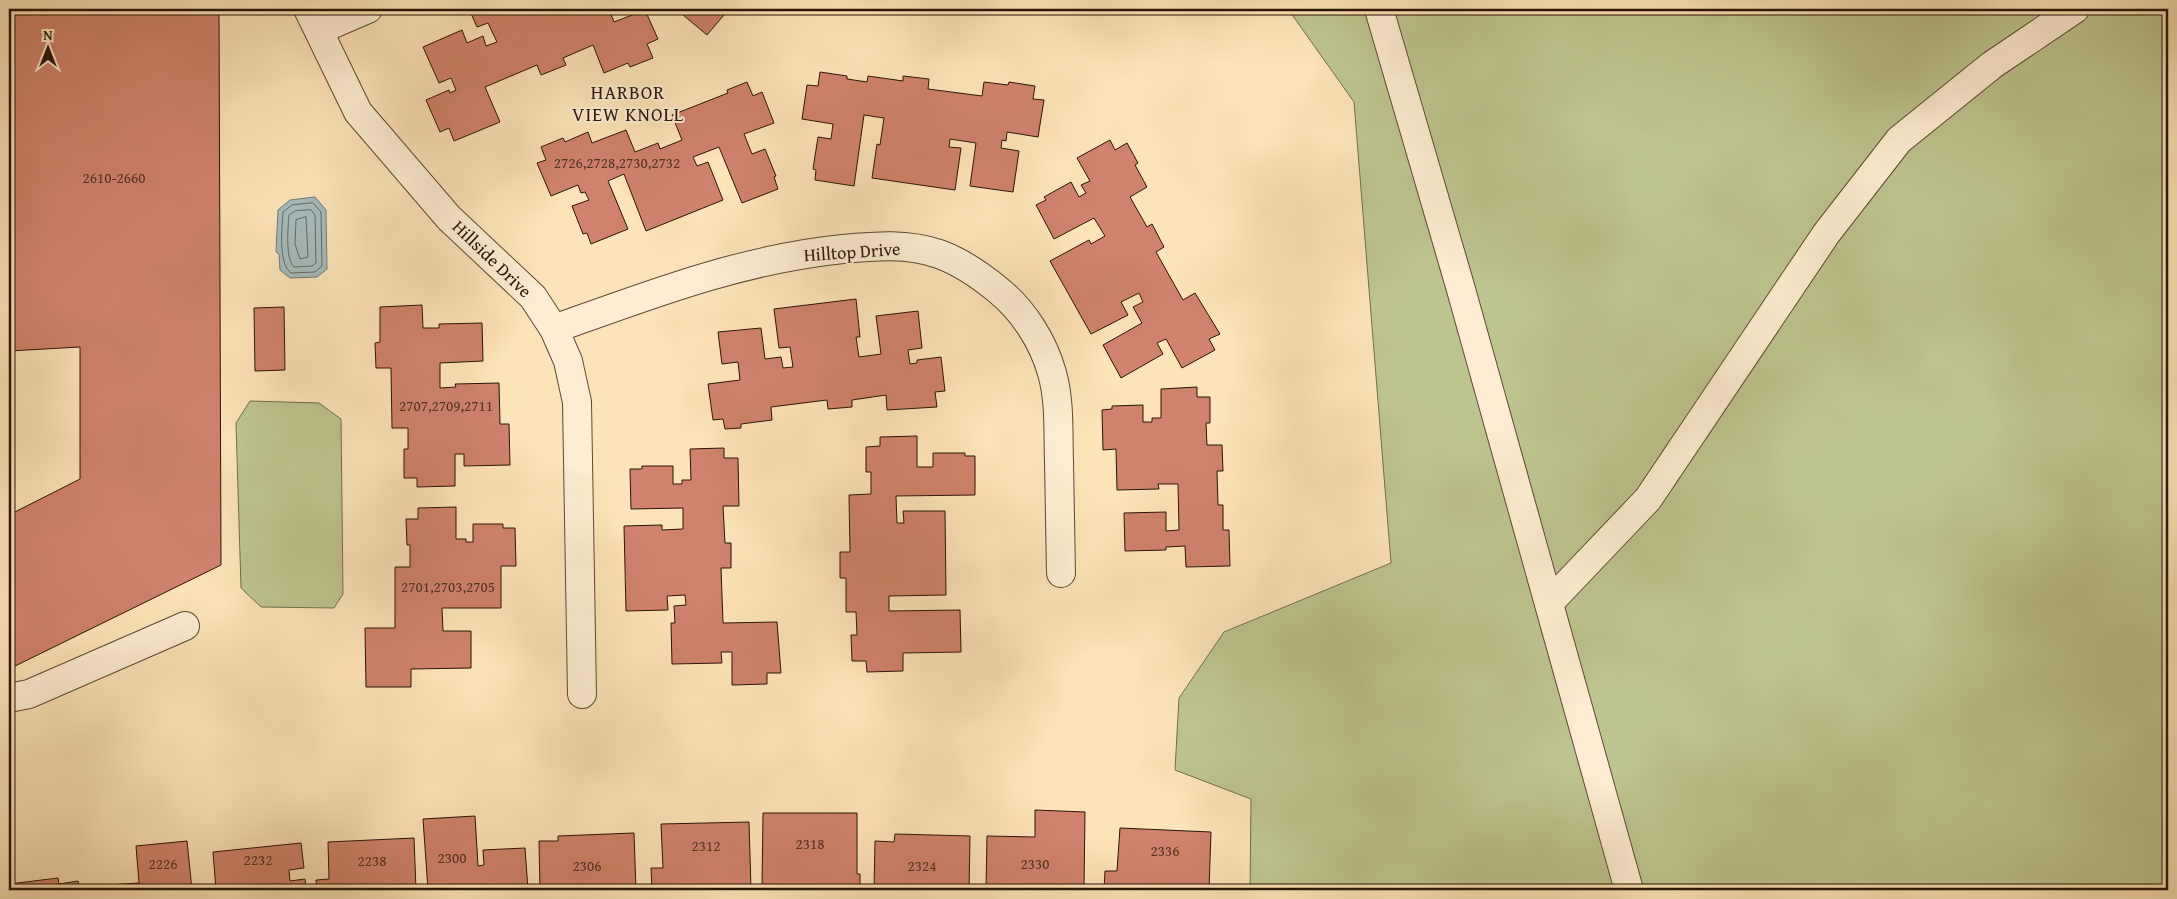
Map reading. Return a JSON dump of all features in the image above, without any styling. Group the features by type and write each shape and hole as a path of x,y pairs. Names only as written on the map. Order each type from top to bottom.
{"street":[{"path":"313,19 368,9"},
{"path":"1379,9 1463,296 1629,890"},
{"path":"1549,603 1648,499 1826,234 1899,140 1992,65 2075,9"},
{"name":"Hillside Drive","path":"313,19 358,112 449,218 533,297 554,329 568,362 577,402 582,694"},
{"name":"Hilltop Drive","path":"554,329 672,287 739,266 807,253 876,246 903,247 938,254 955,262 979,274 1013,302 1038,339 1052,373 1058,408 1061,573"},
{"path":"9,698 29,694 185,626"}],"green space":[{"path":"1288,9 2168,9 2168,890 1250,890 1251,799 1175,770 1179,698 1224,632 1391,563 1354,102"},
{"path":"250,401 319,403 341,419 343,594 334,608 261,607 241,588 236,423"}],"water":[{"path":"315,197 326,210 327,269 317,277 290,278 280,270 279,254 276,252 278,210 290,200"}],"building":[{"path":"9,9 219,9 221,565 11,668 9,664 9,515 80,479 80,347 9,351"},
{"path":"469,9 559,9 561,13 571,9 609,9 614,22 645,10 658,39 647,44 653,58 630,67 628,63 604,73 593,45 563,58 566,65 541,75 537,65 485,87 500,122 454,141 449,128 440,132 426,100 449,90 450,93 456,90 451,78 439,83 423,47 462,30 467,43 483,36 486,46 497,42 488,23 477,27"},
{"path":"676,9 729,9 707,35"},
{"path":"820,72 847,76 847,79 867,82 868,76 903,81 903,76 929,79 928,89 982,96 984,82 1008,85 1009,82 1035,86 1033,99 1044,100 1038,137 1007,132 1006,141 1002,140 1001,148 1019,151 1013,192 970,186 976,143 950,139 949,147 961,148 955,190 872,178 877,144 880,145 884,118 864,115 854,186 815,180 816,170 813,169 818,137 831,139 833,124 802,119 807,85 818,86"},
{"path":"747,82 753,96 762,92 774,123 744,134 752,154 765,149 776,176 774,177 778,189 742,203 719,147 693,157 697,166 708,162 723,200 646,231 624,174 608,181 628,229 591,244 587,233 583,234 572,206 589,200 585,192 581,193 578,185 551,196 537,163 546,160 541,147 563,138 565,142 588,132 592,143 626,130 635,152 658,143 660,149 682,140 672,115 728,93 727,90"},
{"path":"1110,140 1115,150 1127,143 1138,163 1135,165 1147,187 1130,197 1147,227 1152,224 1164,247 1156,252 1183,300 1195,293 1220,334 1209,339 1215,350 1182,368 1166,339 1157,343 1163,354 1121,378 1103,345 1142,323 1133,307 1143,302 1139,293 1121,302 1128,315 1091,334 1050,261 1089,240 1091,244 1105,236 1094,218 1054,239 1036,205 1046,200 1044,197 1071,182 1079,197 1086,193 1081,185 1090,181 1077,158"},
{"path":"856,299 860,337 856,337 859,357 881,354 876,316 918,311 922,348 908,350 910,364 917,363 917,360 941,357 945,391 935,392 937,407 887,410 886,395 852,400 852,407 828,409 827,400 771,407 772,420 741,424 741,428 725,429 723,419 713,420 708,384 740,380 738,362 722,364 718,332 761,328 765,359 781,357 783,368 793,367 790,347 779,348 774,309"},
{"path":"422,305 423,328 439,328 439,324 482,323 483,361 440,363 440,388 456,387 455,384 499,383 500,424 509,424 510,465 464,466 464,454 455,454 455,486 417,487 417,478 404,478 404,449 408,449 408,428 392,428 391,368 376,368 375,343 380,342 380,307"},
{"path":"284,307 285,370 255,371 254,308"},
{"path":"1197,387 1197,397 1210,397 1210,423 1206,423 1207,445 1222,445 1223,471 1217,471 1218,505 1223,505 1223,530 1229,530 1230,566 1186,567 1185,546 1166,547 1166,550 1125,551 1124,513 1166,512 1166,531 1179,530 1178,484 1158,484 1159,489 1117,490 1116,449 1103,450 1102,410 1112,409 1112,406 1143,405 1143,422 1152,422 1152,418 1161,418 1161,389"},
{"path":"917,436 917,467 933,467 933,453 965,453 965,456 975,456 975,495 896,496 897,523 904,523 903,511 945,511 946,595 889,596 889,611 960,610 961,652 903,653 903,671 867,672 866,661 852,661 851,635 857,635 856,612 846,612 846,578 840,578 840,552 850,552 849,495 871,494 871,472 866,472 866,447 880,446 880,437"},
{"path":"724,448 724,458 738,458 739,506 723,506 725,543 731,543 731,568 721,568 723,623 777,622 781,673 767,673 767,684 732,685 732,652 721,652 722,663 672,664 671,623 675,623 674,606 686,605 685,595 667,596 668,610 626,611 624,526 662,525 662,530 683,529 683,508 631,509 630,469 642,469 642,466 673,466 673,484 682,484 682,480 691,480 690,449"},
{"path":"456,507 456,539 466,539 466,542 473,542 473,524 503,524 503,528 515,528 516,566 501,566 501,608 442,608 443,631 471,631 471,668 411,669 411,687 366,687 365,628 395,628 395,567 410,567 410,545 407,545 406,519 418,519 418,508"},
{"path":"1035,810 1085,812 1084,890 986,890 987,836 1035,837"},
{"path":"763,813 857,813 857,874 860,874 860,890 784,890 784,887 762,887"},
{"path":"475,816 478,866 484,865 483,850 525,848 528,890 428,890 423,819"},
{"path":"749,822 751,889 652,890 651,868 663,868 661,824"},
{"path":"1120,828 1211,832 1209,890 1104,890 1105,871 1117,871"},
{"path":"634,833 636,890 540,890 539,841 558,841 558,836"},
{"path":"895,834 970,836 969,890 874,890 875,841 894,842"},
{"path":"414,838 416,890 317,890 316,880 329,879 328,842"},
{"path":"187,841 192,890 92,890 92,886 139,883 136,846"},
{"path":"301,843 304,868 289,870 290,881 305,879 306,890 216,890 213,852"},
{"path":"58,878 59,884 78,881 80,890 9,890 9,884"}],"district":[{"name":"HARBOR VIEW KNOLL","path":"628,103"}]}
